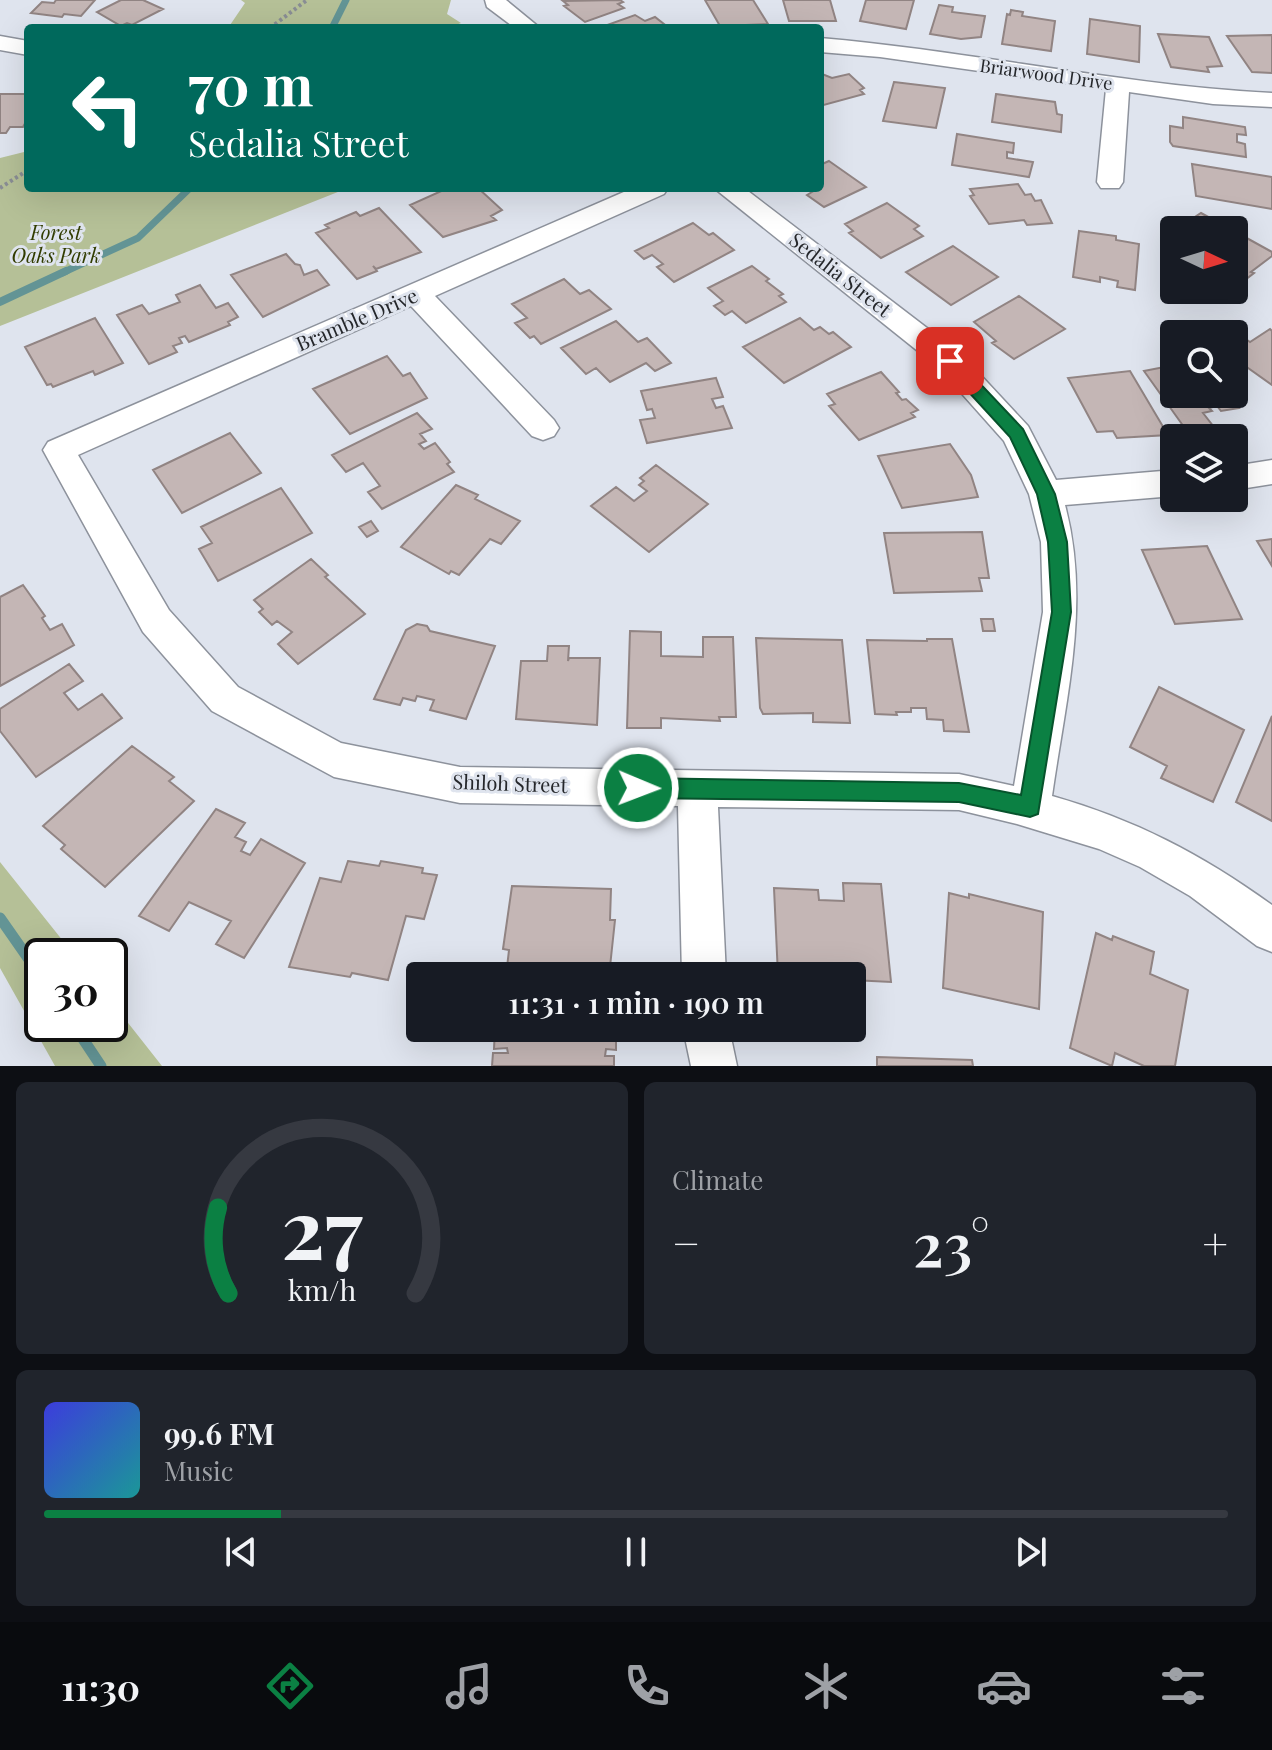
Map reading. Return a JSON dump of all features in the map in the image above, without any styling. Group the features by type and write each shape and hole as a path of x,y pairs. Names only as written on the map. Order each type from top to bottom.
{"street":[{"path":"495,2 524,24"},
{"path":"0,43 24,47"},
{"name":"Briarwood Drive","path":"824,45 880,50 1213,97 1272,100"},
{"path":"1110,182 1118,85"},
{"name":"Bramble Drive","path":"59,450 646,192"},
{"name":"Sedalia Street","path":"732,192 950,361 1017,434 1046,494 1058,542 1061,612 1030,807"},
{"path":"417,295 543,428"},
{"name":"Shiloh Street","path":"59,450 156,621 225,699 334,759 460,785 959,792 1030,807 1104,829 1182,867 1272,931"},
{"path":"1248,476 1272,472"},
{"path":"1046,494 1160,484"},
{"path":"697,789 703,962"},
{"path":"709,1042 714,1066"}],"path":[{"path":"275,24 307,0"},
{"path":"0,188 24,173"}],"green space":[{"path":"241,0 451,0 447,14 461,23 231,24 245,3"},
{"name":"Forest Oaks Park","path":"24,152 24,192 338,192 0,326 0,158"},
{"path":"0,862 61,938 24,938 24,1011 0,968"},
{"path":"128,1023 162,1066 55,1066 42,1042 128,1042"}],"building":[{"path":"56,0 95,0 81,16 31,13 42,2 54,3"},
{"path":"121,0 143,0 163,9 134,24 118,24 97,12"},
{"path":"705,0 753,0 768,24 719,24"},
{"path":"783,0 830,0 836,21 789,21"},
{"path":"866,0 914,0 906,29 860,21"},
{"path":"563,1 623,2 618,4 624,8 585,22 564,6 568,5"},
{"path":"939,5 953,7 952,12 985,16 981,37 961,39 930,34"},
{"path":"1011,10 1023,12 1022,16 1055,21 1051,51 1002,44 1007,14 1010,15"},
{"path":"635,15 645,21 655,17 664,24 610,24"},
{"path":"1090,19 1140,26 1139,62 1087,54"},
{"path":"1158,34 1209,37 1222,66 1207,67 1209,72 1171,67"},
{"path":"1272,35 1272,73 1252,72 1227,36"},
{"path":"849,74 864,88 860,90 864,94 824,105 824,75 832,78"},
{"path":"894,82 945,88 936,128 883,121"},
{"path":"0,94 24,94 23,127 10,127 6,133 0,133"},
{"path":"996,94 1055,102 1057,114 1062,115 1061,132 992,122"},
{"path":"1183,117 1245,127 1246,135 1237,134 1237,142 1245,144 1246,157 1173,146 1170,126 1183,128"},
{"path":"957,134 1014,143 1013,153 1007,152 1007,158 1033,162 1029,177 952,165"},
{"path":"829,161 866,187 824,207 807,195 824,192 824,163"},
{"path":"1192,164 1272,177 1272,209 1196,196"},
{"path":"1018,184 1025,195 1031,194 1035,201 1041,200 1052,223 1027,225 1024,220 989,224 970,196 974,195 970,189"},
{"path":"439,192 482,192 502,210 491,216 496,220 443,237 410,205"},
{"path":"887,203 919,226 914,229 923,236 881,258 849,233 853,231 845,224"},
{"path":"379,208 421,252 376,269 373,266 377,271 357,279 316,233 329,228 325,225 356,212 360,216"},
{"path":"693,223 709,235 713,233 734,250 674,282 657,267 663,264 652,255 644,259 635,251"},
{"path":"1079,231 1116,236 1116,240 1139,244 1135,290 1117,287 1118,281 1100,277 1100,282 1073,277"},
{"path":"1248,239 1272,252 1272,256 1251,272 1254,273 1248,278"},
{"path":"953,246 998,277 951,305 906,272"},
{"path":"286,254 300,265 304,275 317,270 329,285 263,317 231,275"},
{"path":"752,266 769,279 766,281 783,294 779,296 786,302 746,323 732,311 725,315 714,306 723,301 708,288"},
{"path":"564,279 580,294 589,290 611,309 541,344 515,323 527,318 512,304"},
{"path":"200,285 216,308 228,303 238,317 228,322 230,325 189,342 185,336 179,338 182,343 173,346 177,352 149,364 117,315 142,305 149,314 180,302 176,295"},
{"path":"1019,296 1065,329 1014,359 992,343 996,341 974,322"},
{"path":"95,318 123,363 95,375 93,371 53,387 47,385 25,347"},
{"path":"800,318 814,330 820,327 829,334 833,332 851,347 784,383 743,347"},
{"path":"616,321 638,342 647,338 671,363 655,371 646,363 610,382 596,368 586,374 561,348"},
{"path":"1270,329 1272,331 1272,385 1248,368 1248,341"},
{"path":"387,356 403,376 410,373 427,398 350,434 313,389"},
{"path":"1160,368 1160,393 1144,371"},
{"path":"1130,371 1161,424 1160,435 1117,438 1113,431 1097,432 1068,378"},
{"path":"881,372 902,400 906,399 918,410 911,413 915,417 859,440 829,406 835,404 827,394"},
{"path":"716,378 723,397 712,399 716,408 723,406 732,428 647,443 640,420 655,418 652,409 647,410 641,391"},
{"path":"1170,408 1209,408 1212,411 1203,413 1212,424 1182,424"},
{"path":"417,413 432,429 420,434 426,441 419,444 424,449 435,443 454,472 382,509 368,492 380,486 363,463 346,472 332,455"},
{"path":"230,433 261,473 182,513 153,470"},
{"path":"950,444 971,475 978,497 902,508 878,456"},
{"path":"656,465 708,504 649,552 591,506 616,487 634,501 647,491 639,485 644,481 640,478"},
{"path":"456,485 478,495 475,499 520,521 501,544 490,539 459,575 451,571 449,574 401,547"},
{"path":"281,488 312,533 218,581 199,549 212,543 201,527"},
{"path":"371,521 378,531 367,537 359,527"},
{"path":"982,532 989,578 979,578 982,591 894,593 884,533"},
{"path":"1272,539 1272,566 1257,541"},
{"path":"1207,546 1242,619 1175,624 1142,550"},
{"path":"311,559 328,575 325,577 365,614 298,664 278,644 292,632 277,621 272,625 259,612 263,609 254,600"},
{"path":"23,585 45,616 42,618 50,630 62,624 74,645 0,686 0,597"},
{"path":"981,619 993,619 995,631 983,631"},
{"path":"417,624 427,626 430,631 495,646 466,719 430,710 434,700 417,696 415,701 403,698 400,705 374,699 406,630"},
{"path":"630,631 661,632 661,656 703,657 703,637 733,637 736,717 719,717 720,721 661,718 661,728 627,728"},
{"path":"756,638 842,640 850,723 813,722 813,713 763,714 760,708"},
{"path":"952,639 969,732 944,731 943,720 927,719 926,708 911,708 911,712 896,712 897,715 875,714 867,640"},
{"path":"548,646 569,646 568,661 569,658 600,658 597,725 516,719 521,661 547,661"},
{"path":"69,664 83,681 64,693 78,710 102,694 122,718 36,777 0,731 0,709"},
{"path":"1159,687 1244,730 1213,802 1161,778 1167,766 1130,747"},
{"path":"1272,716 1272,821 1236,802"},
{"path":"132,746 174,777 169,781 194,801 105,887 61,849 65,845 43,826"},
{"path":"216,809 245,823 235,837 246,842 241,851 250,855 261,839 305,863 244,958 216,944 231,921 189,902 169,931 139,916"},
{"path":"348,861 379,866 381,861 423,868 422,873 437,875 424,919 406,916 388,980 289,967 320,878 341,882"},
{"path":"843,883 881,884 891,982 866,981 866,962 777,962 774,888 818,890 819,900 844,901"},
{"path":"512,886 611,889 610,920 615,920 610,962 508,962 509,950 503,949"},
{"path":"949,893 969,898 969,894 1043,912 1039,1009 943,988"},
{"path":"1096,933 1112,940 1113,936 1154,952 1150,974 1188,990 1175,1066 1144,1066 1115,1053 1112,1066 1070,1048"},
{"path":"494,1042 616,1042 616,1050 606,1049 605,1056 614,1056 614,1066 492,1066 493,1053 508,1053 507,1048 494,1049"},
{"path":"877,1057 972,1060 973,1066 877,1066"}],"waterway":[{"path":"334,24 346,0"},
{"path":"62,273 138,238 186,192"},
{"path":"0,302 66,271"},
{"path":"0,918 24,952"},
{"path":"85,1042 101,1066"}],"route":[{"path":"638,788 959,792 1030,807 1061,612 1058,542 1046,494 1017,434 950,361"}]}
